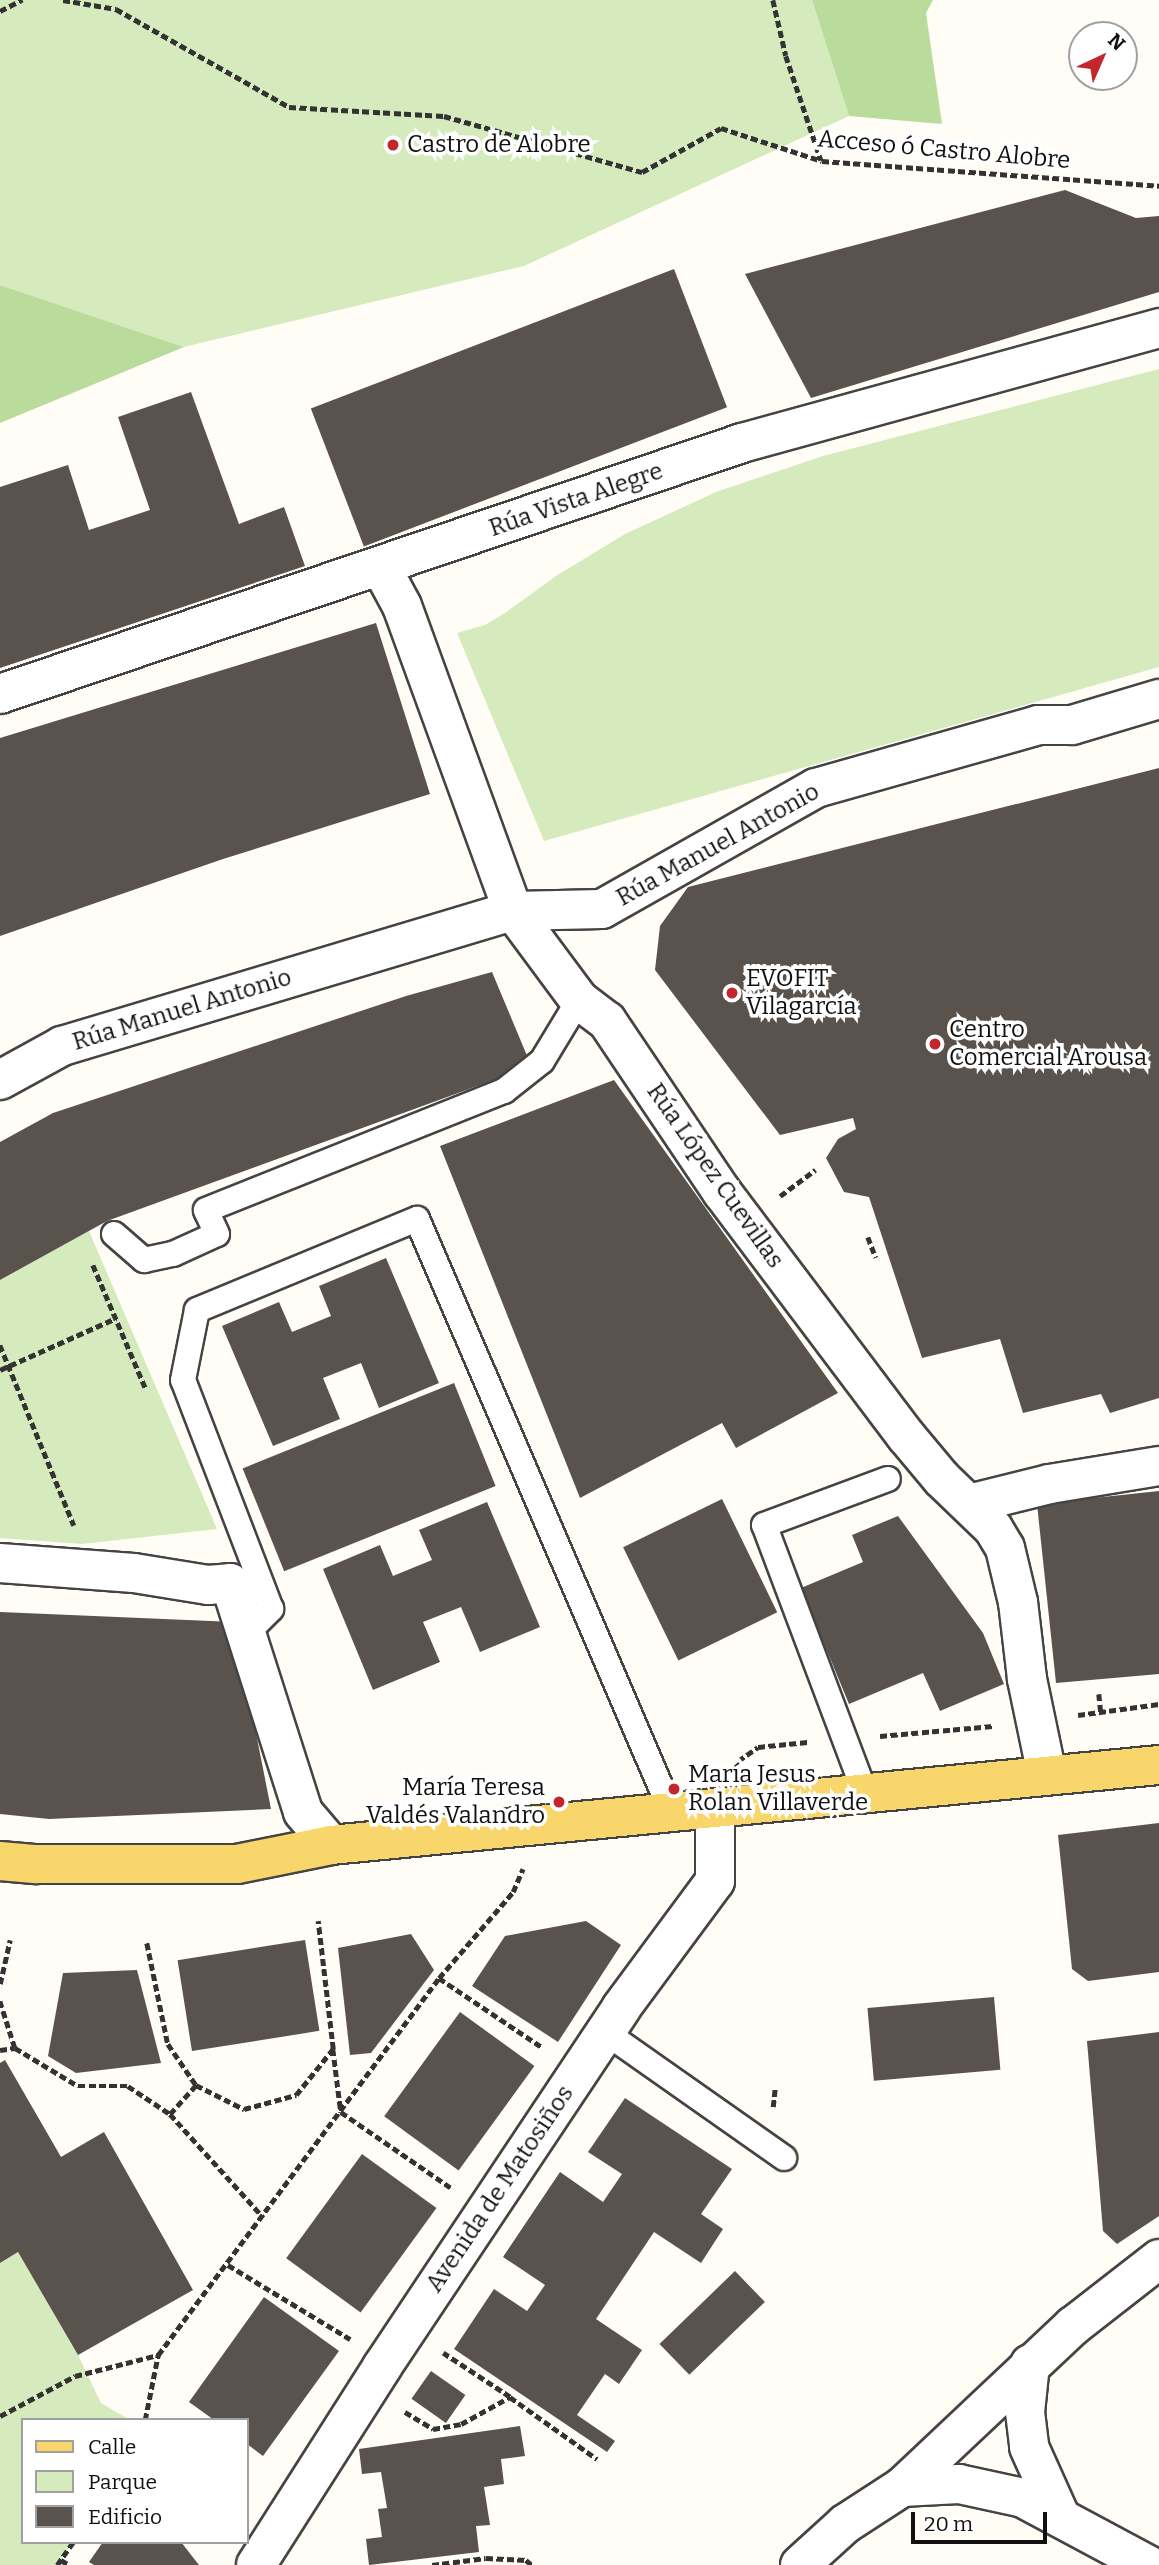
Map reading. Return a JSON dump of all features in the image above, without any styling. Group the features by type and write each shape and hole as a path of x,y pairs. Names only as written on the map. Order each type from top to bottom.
{"main road":[{"path":"0,1861 37,1864 237,1864 331,1845 1159,1765"}],"street":[{"name":"Rúa Vista Alegre","path":"0,694 742,443 1159,328"},
{"name":"Rúa López Cuevillas","path":"381,567 402,606 513,911 579,1000 607,1021 722,1192 906,1436 942,1479 993,1528 1005,1548 1018,1602 1027,1679 1047,1775"},
{"name":"Rúa Manuel Antonio","path":"0,1080 62,1046 513,911 602,909 816,788 1038,725 1072,725 1159,699"},
{"path":"969,1504 1049,1483 1159,1466"},
{"path":"0,1563 134,1573 208,1585 230,1583 248,1632 303,1812 331,1845"},
{"name":"Avenida de Matosiños","path":"256,2565 382,2367 605,2032 715,1881 715,1809"},
{"path":"800,2565 845,2524 902,2487 1030,2364 1114,2292 1159,2259"},
{"path":"1030,2364 1025,2412 1029,2447 1060,2516"},
{"path":"902,2487 934,2484 990,2489 1023,2498 1148,2565"}],"lane":[{"path":"114,1234 144,1260 173,1254 217,1234 206,1210 503,1091 542,1061 579,1000"},
{"path":"248,1632 271,1609 183,1380 197,1310 417,1219 672,1813"},
{"path":"865,1793 764,1525 888,1479"},
{"path":"605,2032 784,2158"}],"path":[{"path":"0,11 22,0"},
{"name":"Acceso ó Castro Alobre","path":"63,0 116,9 289,107 444,117 642,172 721,128 822,160 1159,187"},
{"path":"773,0 786,56 822,160"},
{"path":"777,1199 815,1170"},
{"path":"868,1237 876,1258"},
{"path":"0,1370 116,1318"},
{"path":"0,1345 77,1531"},
{"path":"1099,1694 1101,1712"},
{"path":"1075,1716 1159,1704"},
{"path":"145,2418 158,2355 229,2264 439,1978 513,1892"},
{"path":"318,1921 341,2112 454,2190"},
{"path":"0,1984 10,1940"},
{"path":"147,1943 168,2045 196,2085 244,2109 296,2095 333,2049"},
{"path":"439,1978 549,2052"},
{"path":"0,2001 15,2048"},
{"path":"0,2049 15,2048 78,2086 128,2086 170,2114 263,2217"},
{"path":"170,2114 196,2085"},
{"path":"229,2264 353,2341"},
{"path":"439,2350 597,2459"},
{"path":"0,2416 75,2376 158,2355"},
{"path":"404,2412 432,2429 461,2424 510,2397"},
{"path":"69,2565 59,2562 72,2544"},
{"path":"432,2565 486,2558 526,2560 531,2565"}],"green space":[{"name":"Castro de Alobre","path":"0,0 812,0 849,116 524,266 184,347 0,285"},
{"path":"812,0 933,0 926,13 942,124 849,116"},
{"path":"0,285 184,347 0,423"},
{"path":"1159,369 1159,667 544,841 457,633 485,625 556,576 625,534 716,492 823,456"},
{"path":"89,1231 217,1529 82,1544 0,1538 0,1280"},
{"path":"18,2252 78,2355 101,2403 127,2418 21,2418 21,2544 72,2544 57,2565 0,2565 0,2263"}],"building":[{"path":"1065,190 1136,218 1159,216 1159,292 811,398 745,274"},
{"path":"674,269 727,407 364,547 311,408"},
{"path":"191,392 239,524 284,507 305,566 0,668 0,487 68,465 89,530 150,510 118,417"},
{"path":"376,623 430,794 223,859 0,936 0,738"},
{"name":"Centro Comercial Arousa","path":"1159,768 1159,1398 1110,1413 1101,1394 1023,1413 1000,1339 922,1358 869,1197 844,1192 826,1158 838,1139 856,1129 853,1118 780,1135 655,970 660,926 688,887"},
{"path":"492,972 528,1058 502,1077 107,1221 0,1280 0,1142 53,1113 406,996"},
{"path":"614,1080 838,1393 736,1448 722,1423 580,1498 440,1146"},
{"path":"386,1258 439,1383 379,1408 361,1363 323,1378 340,1419 273,1446 222,1326 279,1302 292,1332 331,1316 319,1286"},
{"path":"454,1383 496,1486 284,1571 243,1468"},
{"path":"1159,1491 1159,1674 1056,1683 1037,1504"},
{"path":"722,1499 777,1612 678,1660 623,1547"},
{"path":"487,1502 540,1627 480,1652 461,1607 423,1622 440,1662 373,1690 323,1569 380,1545 393,1576 432,1560 419,1530"},
{"path":"898,1516 983,1633 1004,1684 940,1711 923,1673 849,1704 801,1588 863,1562 852,1535"},
{"path":"0,1612 234,1622 271,1809 49,1819 0,1814"},
{"path":"1159,1823 1159,1972 1088,1981 1072,1969 1058,1835"},
{"path":"586,1921 621,1945 558,2042 472,1986 505,1936"},
{"path":"411,1934 434,1970 371,2053 350,2055 338,1948"},
{"path":"305,1940 319,2031 192,2051 178,1960"},
{"path":"137,1970 161,2063 76,2073 48,2056 63,1973"},
{"path":"994,1997 1000,2070 874,2081 867,2008"},
{"path":"460,2012 534,2066 459,2170 384,2116"},
{"path":"1159,2032 1159,2216 1117,2244 1103,2231 1087,2041"},
{"path":"5,2060 61,2157 104,2132 193,2290 78,2355 18,2252 0,2263 0,2063"},
{"path":"625,2098 732,2169 701,2214 723,2229 701,2263 654,2232 596,2319 642,2350 619,2384 605,2374 577,2415 615,2441 607,2452 454,2349 494,2289 527,2311 545,2285 503,2257 560,2172 603,2202 622,2174 588,2152"},
{"path":"362,2154 436,2208 361,2312 286,2258"},
{"path":"735,2271 765,2302 689,2375 659,2344"},
{"path":"264,2297 339,2351 263,2456 248,2445 248,2418 211,2418 189,2402"},
{"path":"431,2371 465,2395 446,2423 411,2399"},
{"path":"520,2426 525,2456 501,2459 504,2484 484,2487 490,2525 476,2526 479,2552 369,2565 366,2539 382,2537 378,2509 387,2508 381,2472 362,2474 359,2449"},
{"path":"102,2544 183,2544 199,2565 94,2565 89,2562"}],"place":[{"name":"Castro de Alobre","path":"393,145"},
{"name":"EVOFIT Vilagarcía","path":"732,993"},
{"name":"Centro Comercial Arousa","path":"935,1044"},
{"name":"María Jesus Rolan Villaverde","path":"674,1789"},
{"name":"María Teresa Valdés Valandro","path":"559,1802"}]}
